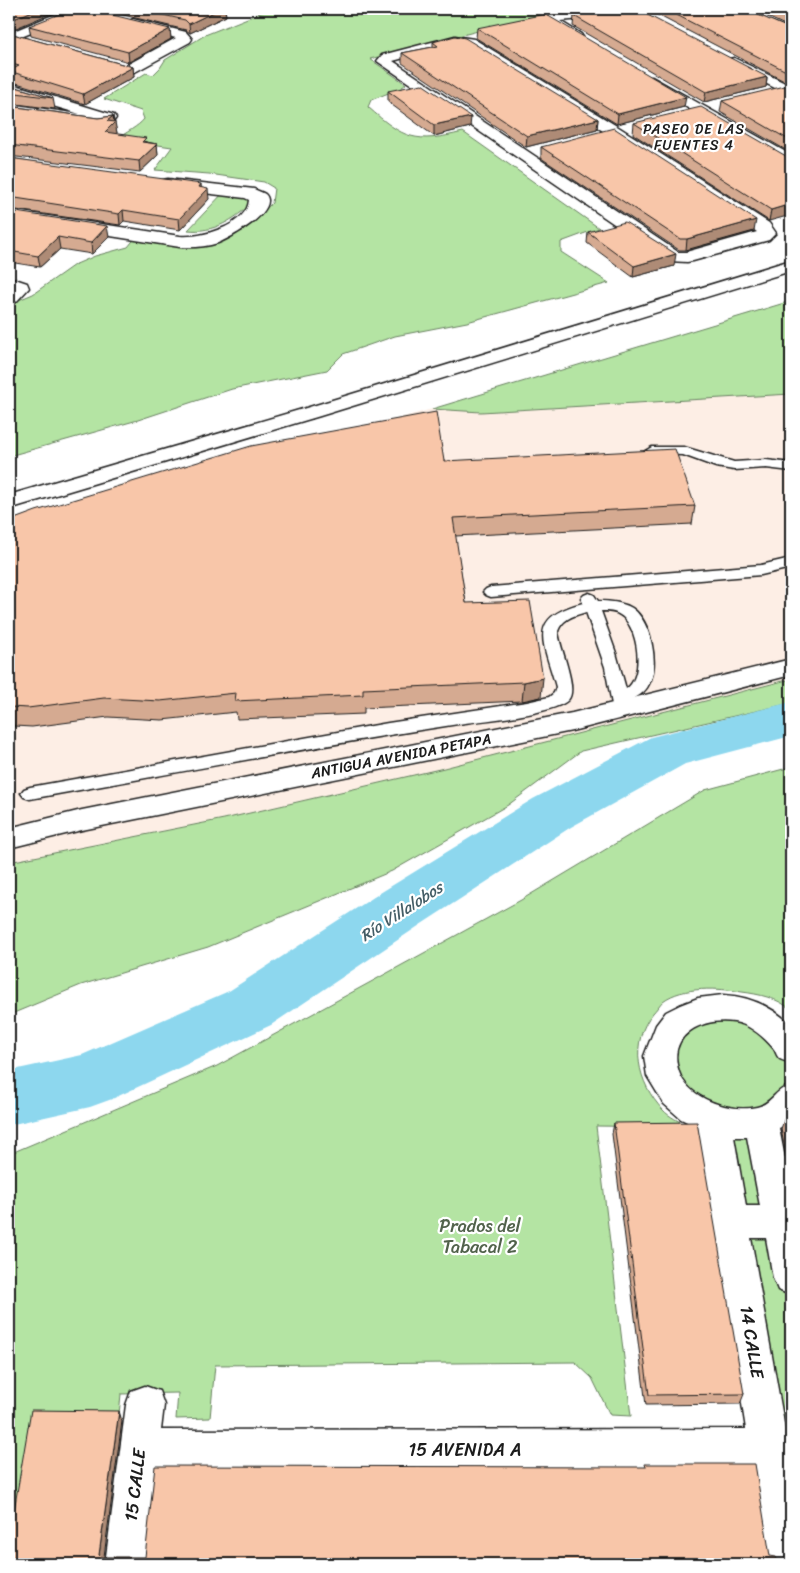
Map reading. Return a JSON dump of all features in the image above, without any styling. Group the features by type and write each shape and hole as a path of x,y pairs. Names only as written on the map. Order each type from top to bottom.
{"street":[{"path":"10,38 70,11 78,10"},
{"path":"591,46 549,20 559,17 628,11"},
{"path":"112,64 135,70 185,39 181,35 124,20"},
{"path":"10,38 29,42"},
{"path":"455,40 464,40 614,131 763,227 767,233 763,236 687,257 674,257 390,67 384,60 422,48 455,40"},
{"path":"724,56 789,89"},
{"path":"641,75 791,162"},
{"path":"9,88 104,116 108,120 100,122 9,109"},
{"path":"766,93 789,89"},
{"path":"681,114 719,104"},
{"path":"596,136 634,126"},
{"path":"523,155 542,150"},
{"path":"9,215 196,242 224,235 252,215 258,206 258,197 248,194 149,181"},
{"path":"9,502 303,415 559,335 791,266"},
{"path":"9,283 20,288 9,298"},
{"name":"ANTIGUA AVENIDA PETAPA","path":"9,838 82,820 572,722 621,704 791,667"},
{"path":"791,1049 784,1038 767,1022 748,1012 726,1008 705,1009 687,1015 672,1026 663,1041 660,1059 664,1078 675,1095 692,1110 714,1120 739,1125 761,1121 782,1111 791,1099"},
{"name":"14 CALLE","path":"714,1120 732,1222 780,1449 788,1564"},
{"path":"761,1121 786,1222 791,1278"},
{"path":"732,1222 786,1222"},
{"name":"15 CALLE","path":"126,1564 145,1405"},
{"name":"15 AVENIDA A","path":"140,1450 780,1449"}],"lane":[{"path":"641,452 684,451 721,464 734,466 766,464 791,467"},
{"path":"491,592 761,570 791,563"},
{"path":"30,793 388,728 528,708 554,701 562,696 564,687 550,632 552,626 555,620 566,612 592,607 617,607 624,610 631,615 639,628 646,659 642,684 621,704 592,607 584,585"}],"shaded area":[{"path":"791,394 791,679 444,768 224,819 9,862 9,527 432,409 481,412"}],"green space":[{"path":"270,9 612,9 532,17 370,59 406,84 401,88 371,100 368,107 391,126 411,136 433,138 463,132 599,228 561,242 561,252 609,283 467,322 395,336 343,354 327,370 232,389 138,420 9,456 9,304 33,294 74,265 95,256 128,247 136,237 201,243 254,220 272,203 274,188 264,182 209,174 155,170 172,147 117,139 144,119 141,111 104,99 146,73 153,75 165,60 205,35"},
{"path":"226,190 236,190 253,202 231,220 223,224 206,229 188,230"},
{"path":"791,301 791,394 481,412 432,409"},
{"path":"791,679 791,703 581,751 508,805 392,871 208,947 81,985 9,1015 9,862 224,819 444,768"},
{"name":"Prados del Tabacal 2","path":"791,767 791,1010 781,1002 768,997 723,990 701,989 671,996 663,1001 645,1024 639,1049 639,1062 647,1088 654,1099 671,1117 688,1127 596,1126 631,1416 610,1415 592,1378 575,1362 215,1365 210,1418 176,1419 178,1393 121,1394 119,1415 9,1545 9,1154 217,1066 521,900 705,790"},
{"path":"734,1013 784,1045 791,1061 791,1083 788,1094 760,1115 683,1095 668,1042 678,1027"},
{"path":"714,1120 761,1121 791,1278 791,1564 788,1564"}],"building":[{"path":"9,9 37,9 9,21"},
{"path":"72,9 88,9 170,29 128,52 29,26"},
{"path":"137,9 220,9 189,24 185,20"},
{"path":"610,9 636,9 767,77 706,92 574,16"},
{"path":"665,9 747,9 791,29 791,72 788,72"},
{"path":"772,9 791,9 791,18"},
{"path":"545,14 686,97 618,114 477,28"},
{"path":"9,33 133,67 83,94 9,71 19,66 9,63"},
{"path":"455,36 465,38 598,119 527,136 402,53 438,46 433,42"},
{"path":"422,84 471,117 434,125 388,91"},
{"path":"9,85 53,98 9,92"},
{"path":"785,86 791,87 791,141 722,101"},
{"path":"9,106 98,118 113,116 107,121 115,122 105,132 146,138 142,142 157,144 139,161 9,145"},
{"path":"701,107 791,158 791,204 771,210 634,123"},
{"path":"614,128 756,220 687,239 680,239 541,147"},
{"path":"9,158 201,184 199,187 208,189 179,219 123,210 119,214 9,197"},
{"path":"9,211 107,226 91,243 58,237 38,256 9,251"},
{"path":"625,222 676,254 634,266 588,232"},
{"path":"436,412 444,461 675,449 695,506 453,518 466,603 530,601 543,678 524,682 363,689 363,695 235,701 236,693 160,701 104,698 28,708 10,707 9,711 9,521 36,511 251,446"},
{"path":"791,1114 791,1148 785,1117"},
{"path":"697,1122 744,1394 649,1395 614,1123"},
{"path":"31,1410 119,1411 99,1555 101,1557 145,1557 155,1466 646,1467 645,1464 755,1464 770,1556 776,1557 777,1564 9,1564 9,1540"}],"waterway":[{"name":"Río Villalobos","path":"9,1098 90,1080 250,1008 400,909 552,813 669,750 791,719"}],"district":[{"name":"PASEO DE LAS FUENTES 4","path":"694,138"}]}
